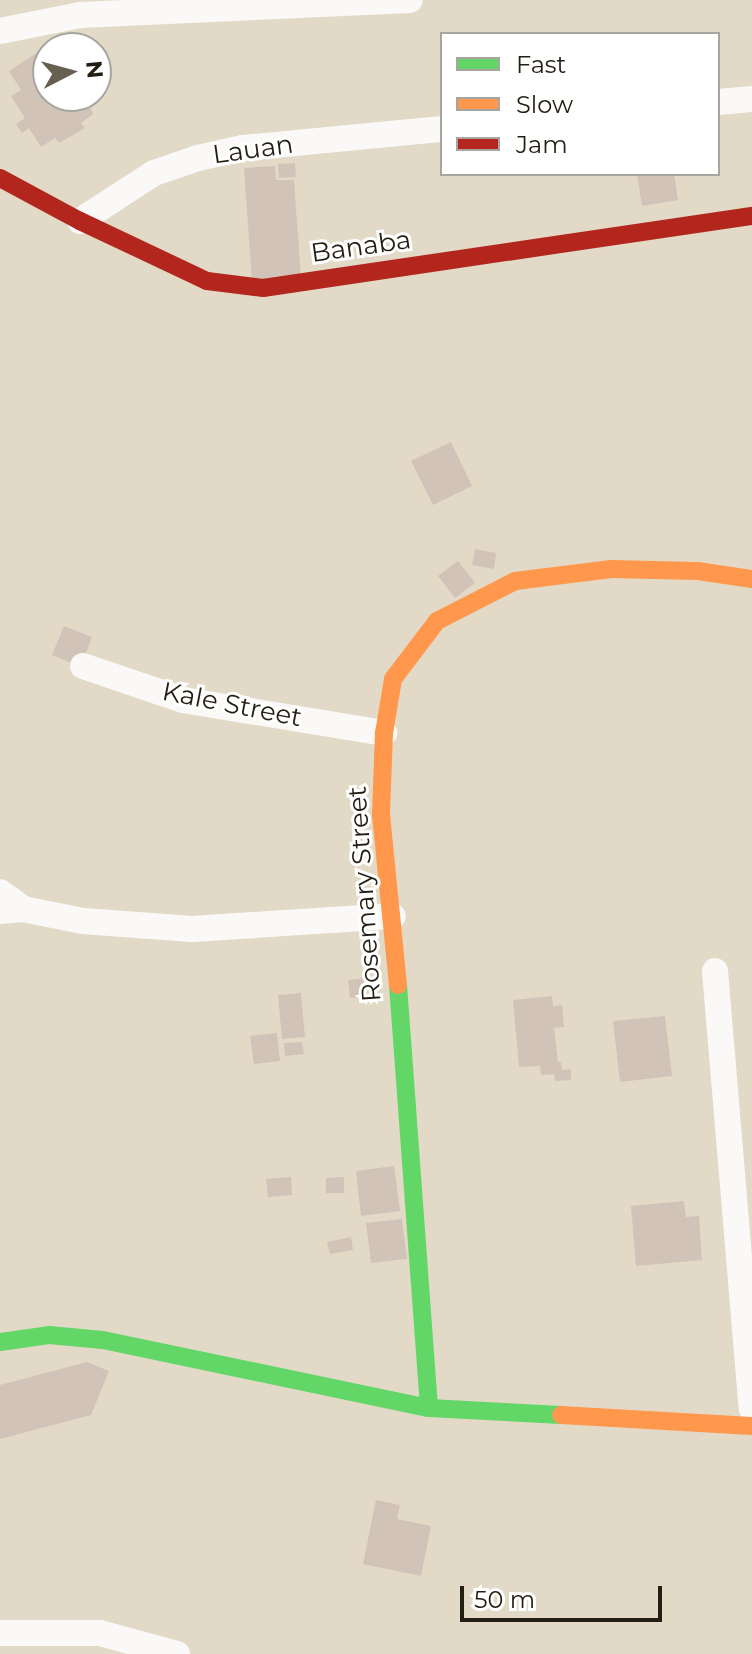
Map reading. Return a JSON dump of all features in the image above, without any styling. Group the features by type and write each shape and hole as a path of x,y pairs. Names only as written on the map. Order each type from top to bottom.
{"street":[{"path":"0,31 80,15 410,0"},
{"path":"720,102 752,99"},
{"name":"Lauan","path":"80,221 154,173 198,158 243,148 440,129"},
{"name":"Banaba","path":"0,178 80,221 207,281 263,288 752,216"},
{"name":"Rosemary Street","path":"429,1408 393,916 381,814 384,733 393,679 437,621 515,581 611,569 698,571 752,579"},
{"name":"Kale Street","path":"83,666 183,700 384,733"},
{"path":"0,892 12,910 83,921 192,929 393,916"},
{"path":"715,971 752,1408"},
{"path":"0,1342 49,1335 103,1340 429,1408 752,1426"},
{"path":"0,1633 100,1633 177,1654"}],"building":[{"path":"32,56 32,112 92,112 81,123 85,128 59,143 55,138 41,147 29,128 22,133 16,124 25,118 11,96 21,90 9,71"},
{"path":"295,163 296,177 279,178 278,164"},
{"path":"275,166 276,180 294,180 301,279 252,282 244,168"},
{"path":"637,176 674,176 678,200 642,206"},
{"path":"451,442 472,486 433,505 411,461"},
{"path":"475,549 496,553 494,569 472,565"},
{"path":"458,561 475,583 455,598 438,576"},
{"path":"64,626 92,637 81,667 52,655"},
{"path":"364,978 366,996 350,998 348,980"},
{"path":"301,993 305,1037 282,1039 278,995"},
{"path":"552,996 553,1006 562,1005 564,1027 554,1028 558,1062 561,1062 562,1070 571,1069 571,1080 555,1081 554,1074 541,1075 540,1066 519,1067 513,1000"},
{"path":"665,1016 672,1076 620,1082 613,1021"},
{"path":"277,1033 280,1061 254,1064 250,1036"},
{"path":"302,1042 304,1054 285,1056 284,1043"},
{"path":"394,1166 400,1211 361,1216 356,1171"},
{"path":"291,1177 292,1195 268,1197 266,1179"},
{"path":"344,1177 344,1193 326,1193 326,1178"},
{"path":"684,1201 686,1217 699,1216 702,1260 636,1266 631,1206"},
{"path":"402,1219 407,1259 371,1263 366,1223"},
{"path":"351,1237 353,1250 330,1254 327,1242"},
{"path":"87,1362 109,1371 91,1415 0,1439 0,1385"},
{"path":"376,1500 400,1505 397,1519 431,1526 421,1576 363,1564"}],"traffic: fast":[{"path":"398,985 429,1408"},
{"path":"0,1342 49,1335 103,1340 429,1408 561,1415"}],"traffic: slow":[{"path":"398,985 381,814 384,733 393,679 437,621 515,581 611,569 698,571 752,579"},
{"path":"561,1415 752,1426"}],"traffic: jam":[{"path":"0,178 80,221 207,281 263,288 752,216"}]}
